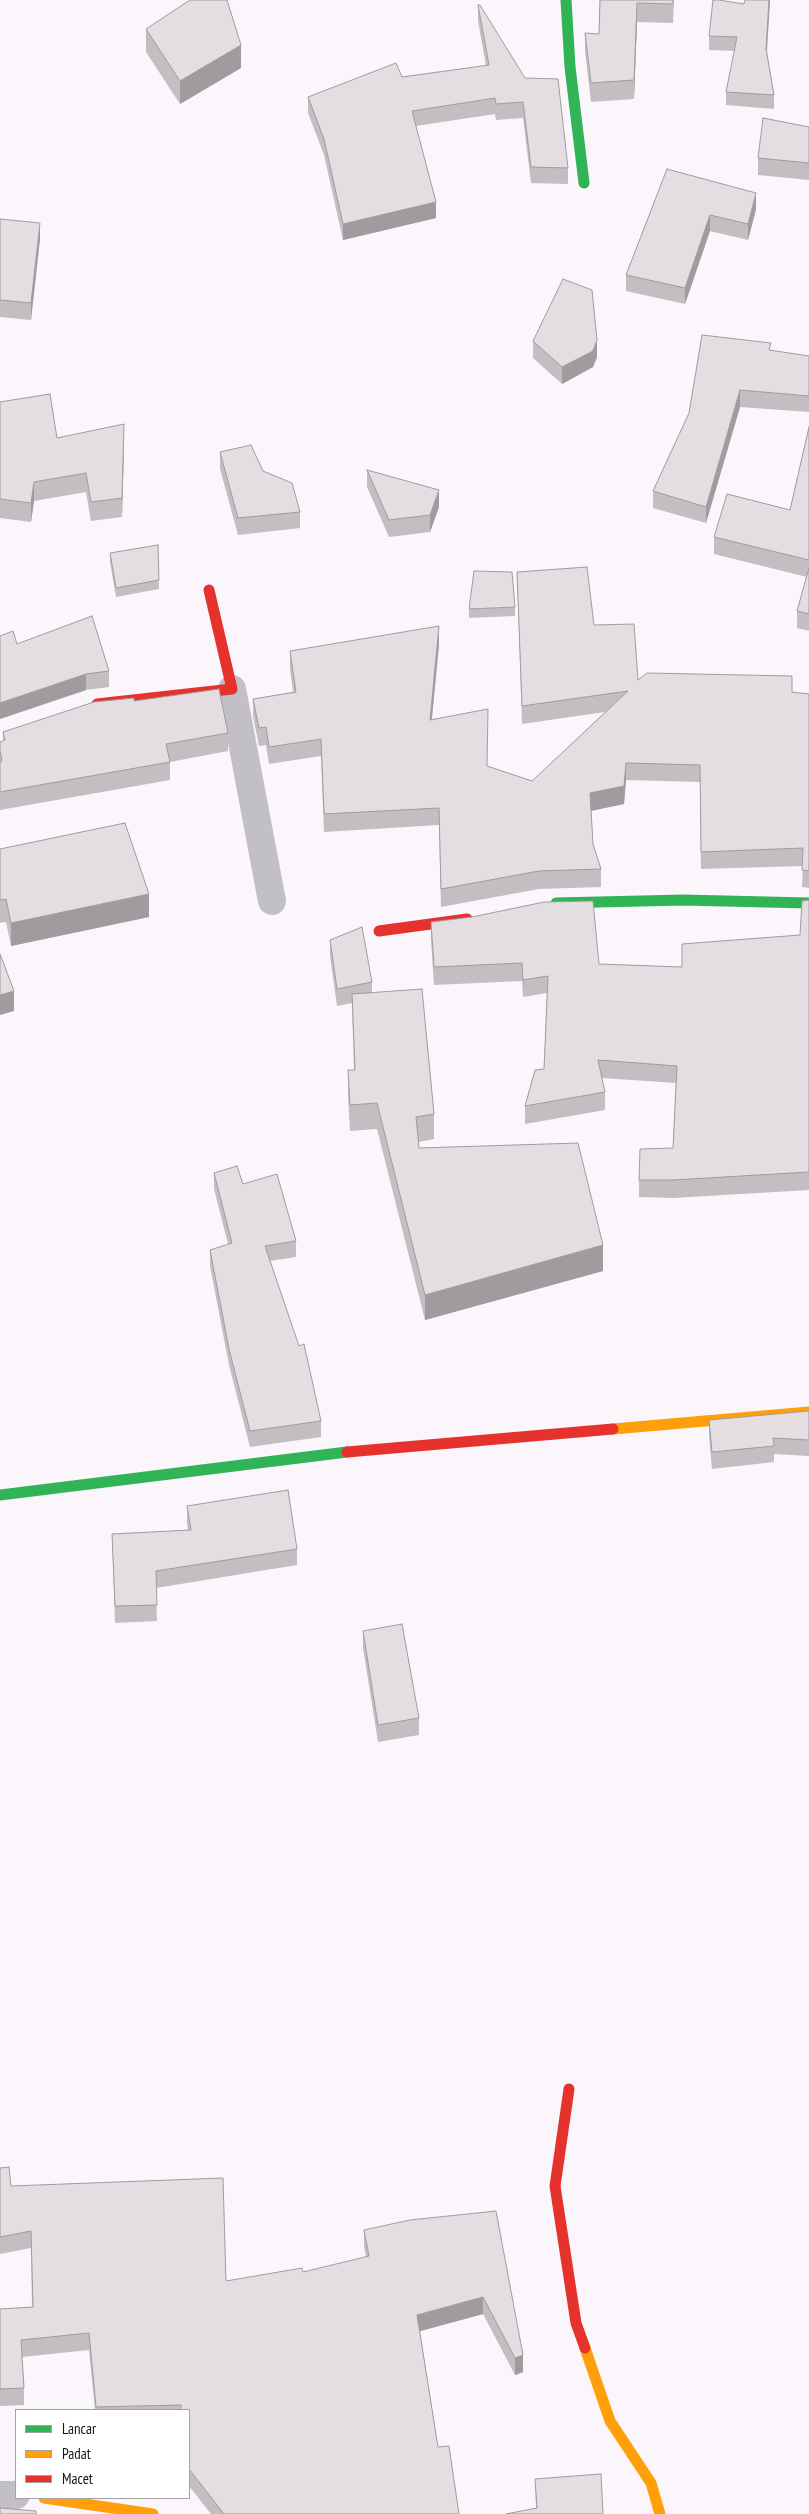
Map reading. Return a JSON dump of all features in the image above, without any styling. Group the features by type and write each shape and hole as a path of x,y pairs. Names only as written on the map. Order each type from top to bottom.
{"street":[{"path":"566,0 570,67 584,183"},
{"path":"209,590 232,689 272,901"},
{"path":"82,708 91,705 232,689"},
{"path":"542,904 683,900 809,903"},
{"path":"379,931 478,917"},
{"path":"0,1495 301,1456 809,1412"},
{"path":"569,2089 555,2186 576,2323 610,2421 652,2483 660,2514"},
{"path":"0,2495 15,2496"},
{"path":"51,2499 153,2514"}],"building":[{"path":"190,0 227,0 241,45 180,81 146,29"},
{"path":"600,0 673,0 673,4 637,3 634,80 591,83 585,33 599,34"},
{"path":"713,0 744,4 745,0 769,0 766,49 774,95 726,92 737,37 709,36"},
{"path":"478,5 480,5 525,78 558,79 568,168 531,167 523,102 496,104 495,98 412,111 436,202 343,224 324,139 308,97 396,63 402,77 489,65"},
{"path":"763,118 809,127 809,163 758,158"},
{"path":"667,169 756,193 748,224 710,215 685,288 626,275"},
{"path":"0,219 40,223 31,303 0,300"},
{"path":"563,279 592,290 597,340 593,351 562,367 533,341"},
{"path":"702,335 771,343 769,350 809,356 809,396 740,390 706,507 653,491 689,413"},
{"path":"50,394 57,438 124,424 122,498 91,502 86,473 34,482 31,503 0,499 0,402"},
{"path":"809,427 809,560 714,537 727,494 790,510"},
{"path":"251,445 263,471 292,483 300,512 238,518 220,452"},
{"path":"367,470 439,490 430,515 389,520"},
{"path":"158,545 159,580 116,588 110,553"},
{"path":"587,567 594,625 634,624 638,680 647,673 792,676 792,692 809,694 809,871 802,870 803,848 701,852 700,765 626,763 624,786 590,793 593,844 601,869 539,871 441,889 439,808 324,814 321,739 269,747 266,727 259,728 253,699 296,692 290,651 439,626 430,720 488,709 487,766 532,781 628,691 522,706 517,572"},
{"path":"809,568 809,614 797,611"},
{"path":"474,571 512,572 515,607 469,609"},
{"path":"92,616 109,671 86,674 0,703 0,636 13,631 17,644"},
{"path":"219,689 228,733 166,744 170,762 0,792 0,762 2,761 0,742 5,740 3,732 94,702 134,698 134,701"},
{"path":"125,823 149,894 11,923 6,899 0,900 0,849"},
{"path":"809,900 809,1172 673,1180 639,1180 640,1149 673,1148 677,1066 598,1060 605,1092 525,1106 535,1070 544,1069 548,976 523,980 522,963 434,967 431,922 472,917 544,902 593,901 599,964 682,967 682,944 800,935 802,901"},
{"path":"362,927 372,982 337,989 330,940"},
{"path":"0,954 14,991 0,995"},
{"path":"422,989 434,1114 416,1117 419,1148 578,1143 603,1245 425,1295 377,1103 350,1105 348,1070 355,1070 352,994"},
{"path":"237,1166 243,1184 277,1174 296,1241 265,1246 299,1346 304,1344 321,1421 250,1431 229,1349 210,1250 232,1243 214,1173"},
{"path":"809,1411 809,1440 773,1438 774,1446 712,1452 709,1420"},
{"path":"288,1490 297,1549 156,1571 157,1605 115,1606 112,1534 191,1530 187,1506"},
{"path":"402,1624 419,1718 378,1725 363,1631"},
{"path":"9,2167 11,2186 223,2178 226,2281 302,2268 303,2272 369,2256 364,2230 410,2220 496,2211 523,2355 515,2358 483,2297 417,2315 438,2447 449,2446 459,2514 224,2514 190,2470 190,2409 181,2409 181,2405 96,2407 89,2333 21,2340 24,2388 0,2389 0,2309 33,2307 31,2231 0,2237 0,2168"},
{"path":"601,2474 603,2514 506,2514 537,2508 535,2479"},
{"path":"0,2508 36,2511 36,2514 0,2514"}],"traffic: fast":[{"path":"566,0 570,67 584,183"},
{"path":"556,903 683,900 809,903"},
{"path":"0,1495 347,1452"}],"traffic: slow":[{"path":"613,1429 809,1412"},
{"path":"585,2348 610,2421 651,2483 660,2514"},
{"path":"51,2499 153,2514"}],"traffic: jam":[{"path":"97,704 232,689 209,590"},
{"path":"379,931 467,919"},
{"path":"347,1452 613,1429"},
{"path":"569,2089 555,2186 576,2323 585,2348"}]}
